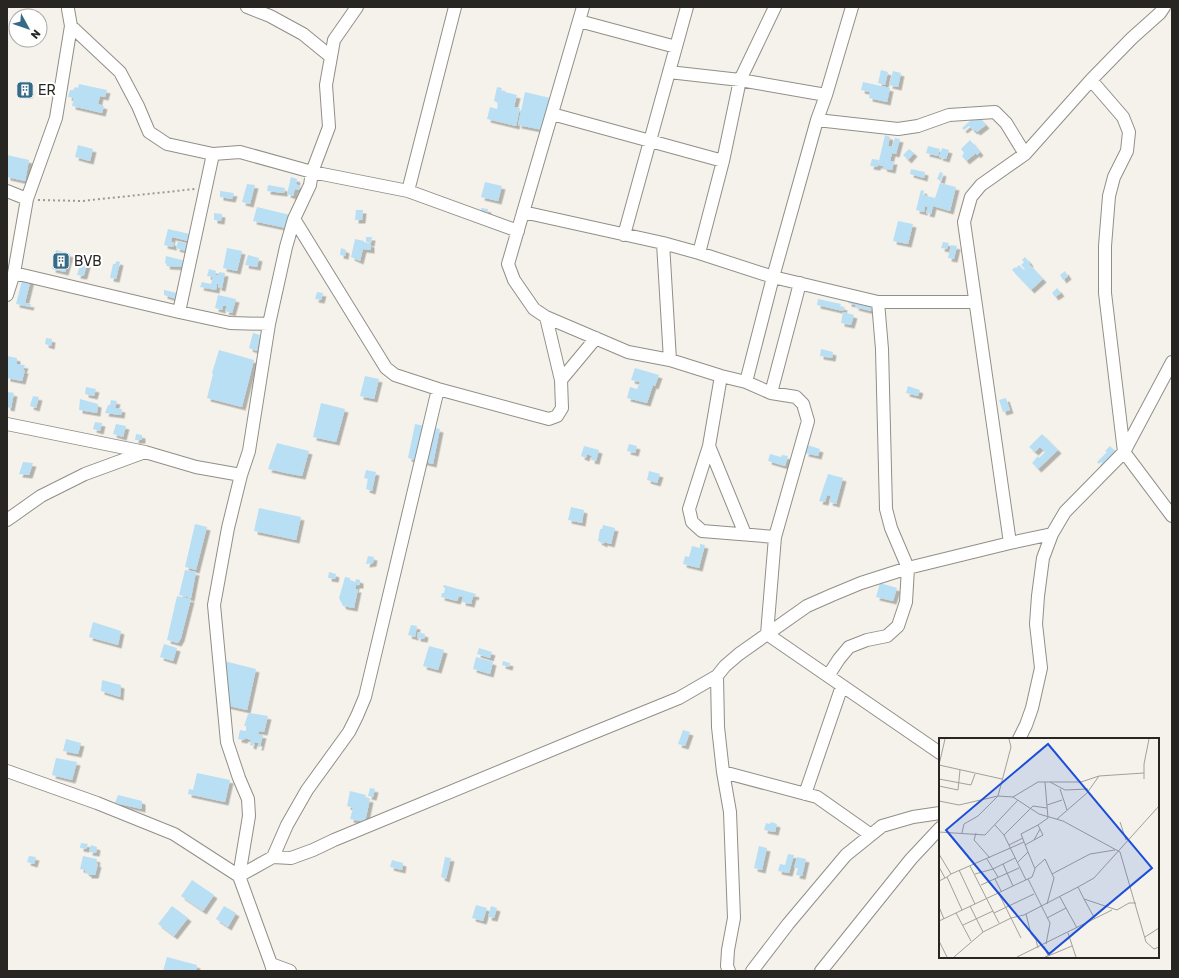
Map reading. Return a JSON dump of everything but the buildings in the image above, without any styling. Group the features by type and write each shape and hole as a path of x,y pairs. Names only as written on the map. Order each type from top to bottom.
{"street":[{"path":"247,7 270,16 302,34 330,56"},
{"path":"290,971 272,967 239,876 249,816 248,799 227,742 214,605 228,528 241,475 249,452 269,324 280,272 294,219 310,185 312,172 330,126 326,85 330,56 334,40 357,7"},
{"path":"408,191 455,7"},
{"path":"583,7 508,264 514,280 534,309 546,317 628,352 670,360 746,382 771,393 796,397 803,404 808,421 775,537 767,634"},
{"path":"624,234 687,7"},
{"path":"699,253 724,161 740,80 775,7"},
{"path":"746,382 773,277 817,120 826,95 852,7"},
{"path":"1010,543 964,222 972,197 981,185 1025,154 1091,80 1164,7"},
{"path":"7,295 14,273 27,199 56,118 71,26 65,8"},
{"path":"579,21 676,47"},
{"path":"71,26 120,72 138,106 149,132 167,144 213,154 240,152 312,172 408,191 518,231"},
{"path":"669,72 740,80 826,95"},
{"path":"1091,80 1123,117 1129,132 1127,151 1114,177 1109,196 1105,246 1105,293 1124,452 1172,516"},
{"path":"817,120 898,129 918,126 949,115 995,112 1006,123 1025,154"},
{"path":"552,114 724,161"},
{"path":"179,312 213,154"},
{"path":"7,191 27,199"},
{"path":"523,212 663,243 773,277 878,302 975,302"},
{"path":"294,219 386,368 395,375 438,390 549,419 557,416 562,408 561,380 546,317"},
{"path":"663,243 670,360"},
{"path":"14,273 230,323 269,324"},
{"path":"771,393 800,283"},
{"path":"828,676 849,647 867,640 888,636 898,626 906,602 908,568 891,528 886,508 882,349 878,302"},
{"path":"561,380 596,338"},
{"path":"1019,738 1032,708 1041,668 1036,624 1038,596 1043,558 1052,534 1065,512 1124,452 1172,362"},
{"path":"721,376 709,446 689,509 692,522 702,531 775,537"},
{"path":"273,857 287,825 307,790 349,732 365,696 438,390"},
{"path":"7,424 145,452 196,467 241,475"},
{"path":"709,446 745,534"},
{"path":"7,520 42,496 85,474 145,452"},
{"path":"239,876 273,857 291,858 313,850 679,698 717,676 725,666 739,654 807,606 860,583 908,568 1052,534"},
{"path":"767,634 939,752"},
{"path":"717,676 718,727 723,772 730,812 734,904 734,918 728,950 727,966 729,971"},
{"path":"805,794 842,686"},
{"path":"7,772 97,803 174,834 239,876"},
{"path":"723,772 822,799 871,835"},
{"path":"752,971 788,924 846,855 882,826 913,817 939,813"},
{"path":"821,971 911,859 939,829"}],"path":[{"path":"27,199 82,201 206,187"}],"place":[{"name":"ER","path":"25,90"},
{"name":"BVB","path":"61,261"}]}
